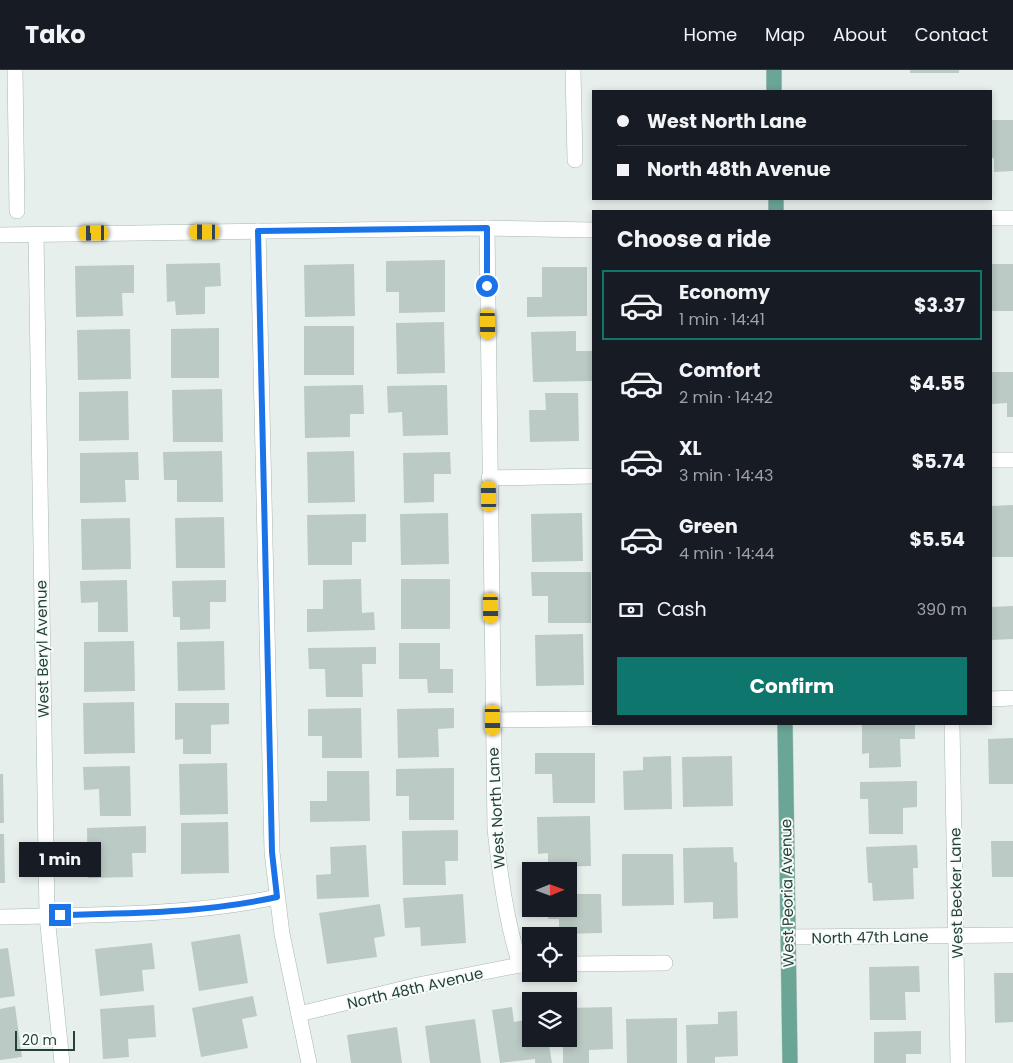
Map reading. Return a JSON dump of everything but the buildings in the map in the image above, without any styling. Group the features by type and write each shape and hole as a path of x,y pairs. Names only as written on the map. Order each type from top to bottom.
{"main road":[{"path":"774,70 774,90"},
{"name":"West Peoria Avenue","path":"785,725 790,1063"}],"street":[{"path":"15,70 17,212"},
{"path":"573,70 575,160"},
{"path":"992,218 1013,218"},
{"path":"0,235 487,228 592,230"},
{"name":"West North Lane","path":"487,228 494,829 500,881 511,937 522,959"},
{"path":"258,231 272,852 282,934 309,1063"},
{"name":"West Beryl Avenue","path":"36,235 47,916 62,1063"},
{"path":"992,460 1013,460"},
{"path":"489,478 592,476"},
{"path":"992,699 1013,698"},
{"path":"493,720 592,719"},
{"name":"West Becker Lane","path":"952,725 958,1063"},
{"path":"0,917 114,915 178,911 243,904 277,897"},
{"name":"North 47th Lane","path":"788,937 1013,935"},
{"path":"577,964 664,963"},
{"name":"North 48th Avenue","path":"299,1014 418,985 522,966"}],"route":[{"path":"60,915 114,915 178,911 243,904 277,897 272,852 258,231 487,228 487,286"}]}
